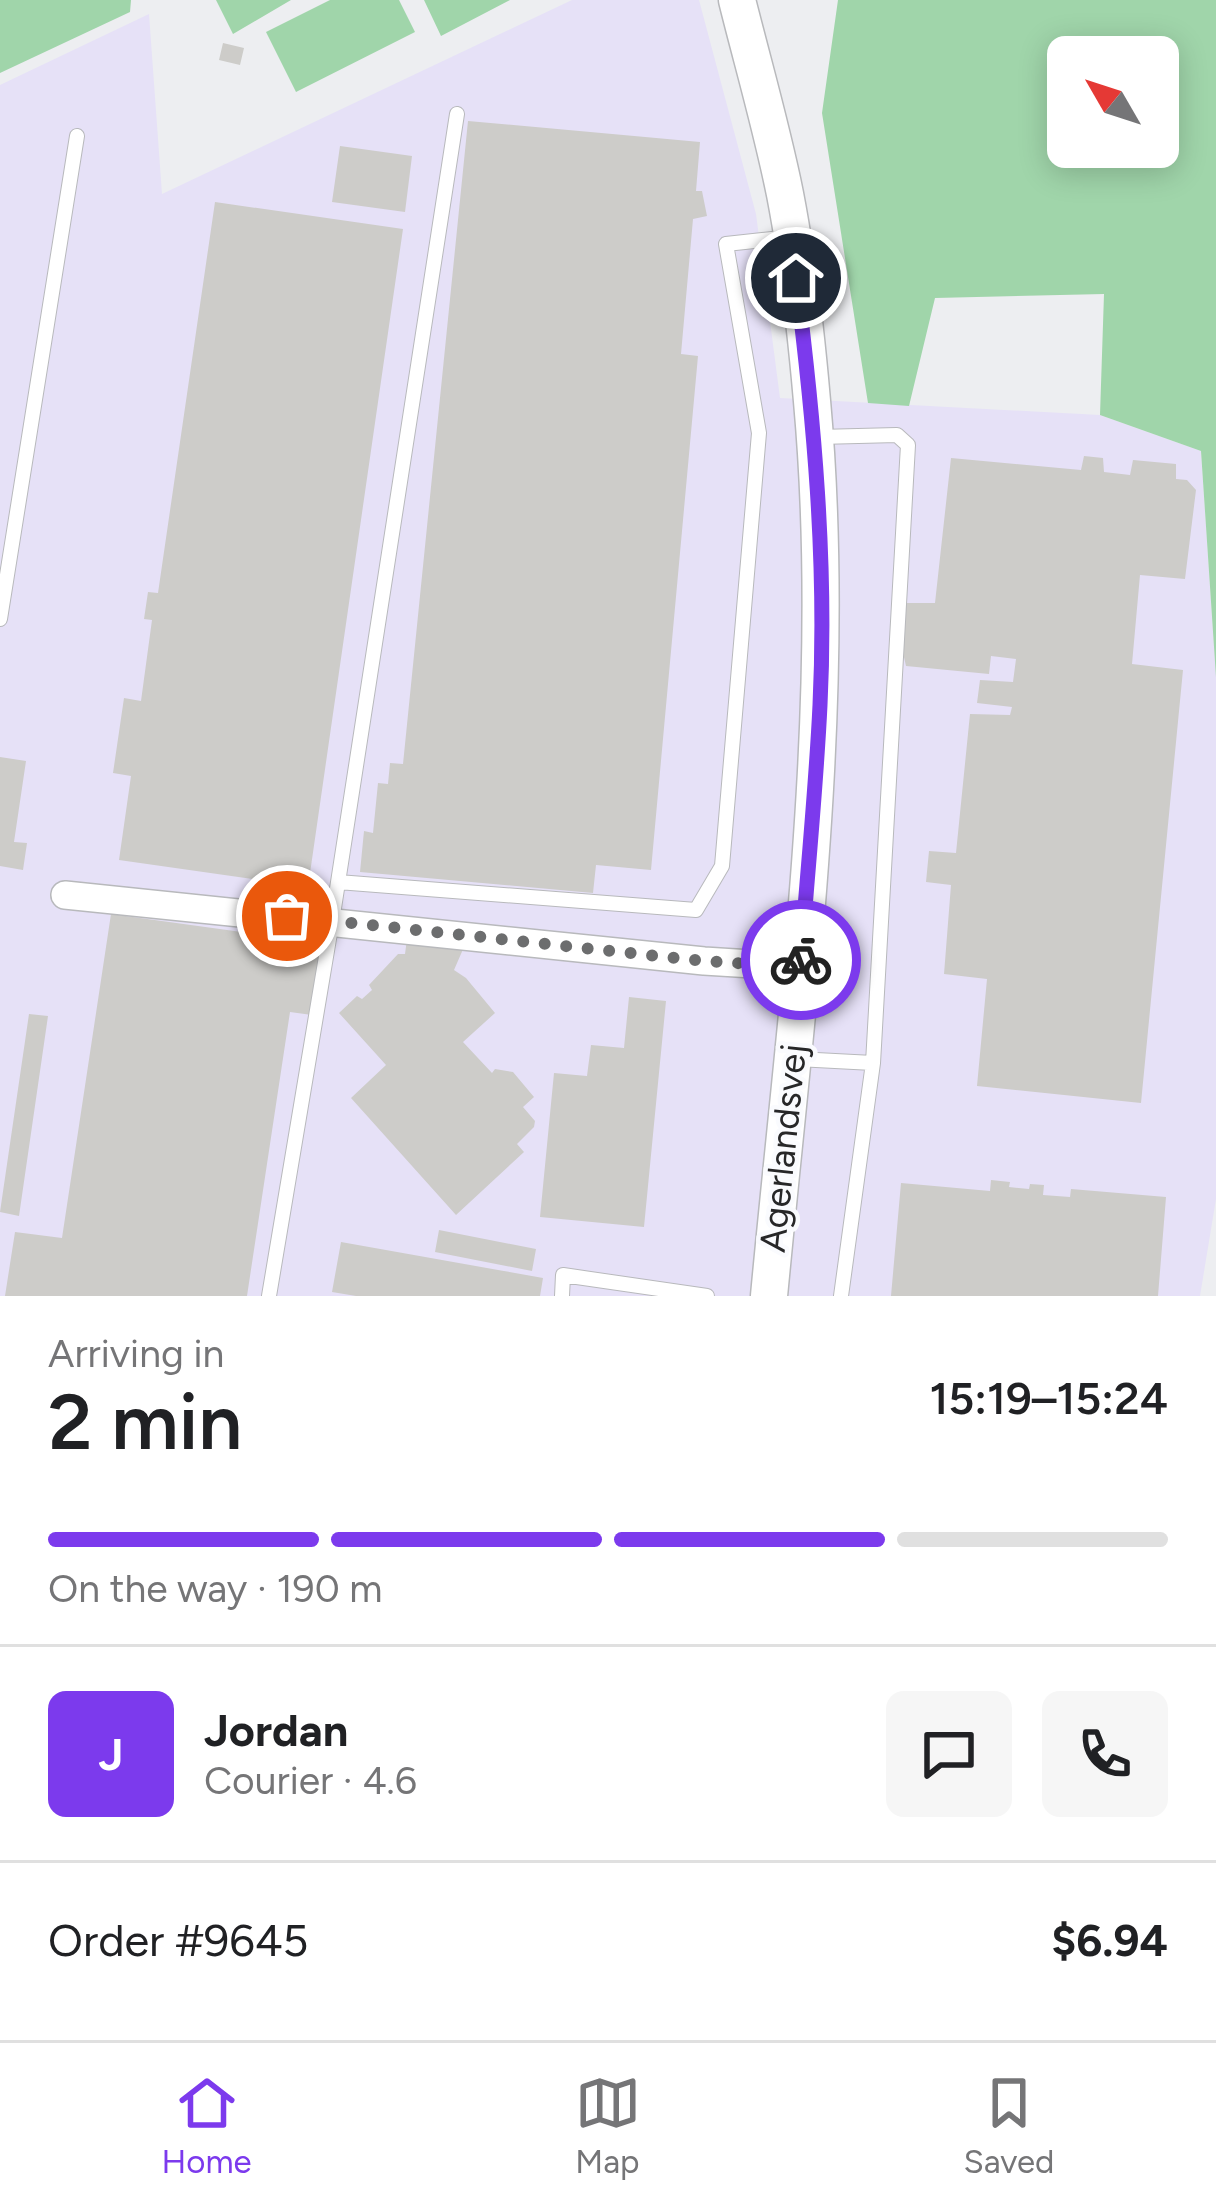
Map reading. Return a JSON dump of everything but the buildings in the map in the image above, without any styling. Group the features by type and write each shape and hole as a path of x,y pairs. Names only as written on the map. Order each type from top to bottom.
{"street":[{"name":"Agerlandsvej","path":"737,0 785,194 814,437 820,538 820,702 769,1296"},
{"path":"65,895 800,967"}],"lane":[{"path":"268,1296 332,921 457,114"},
{"path":"0,619 77,136"},
{"path":"338,882 696,910 722,866 759,433 726,244 791,237"},
{"path":"814,437 897,435 908,445 873,1063 841,1296"},
{"path":"792,1059 873,1063"},
{"path":"562,1296 563,1275 707,1296"}],"shaded area":[{"path":"572,0 699,0 756,214 780,398 1100,415 1201,451 1216,677 1216,1199 1200,1296 0,1296 0,85 149,14 162,194"}],"green space":[{"path":"0,0 131,0 130,12 0,73"},
{"path":"216,0 291,0 233,34"},
{"path":"330,0 399,0 415,32 296,92 266,32"},
{"path":"424,0 510,0 441,36"},
{"path":"838,0 1216,0 1216,677 1201,451 1100,415 1104,294 935,298 909,406 868,403 822,113"}],"way so far":[{"path":"287,916 704,961 800,967 801,960"}],"route":[{"path":"796,278 812,400 820,538 820,702 801,960"}]}
